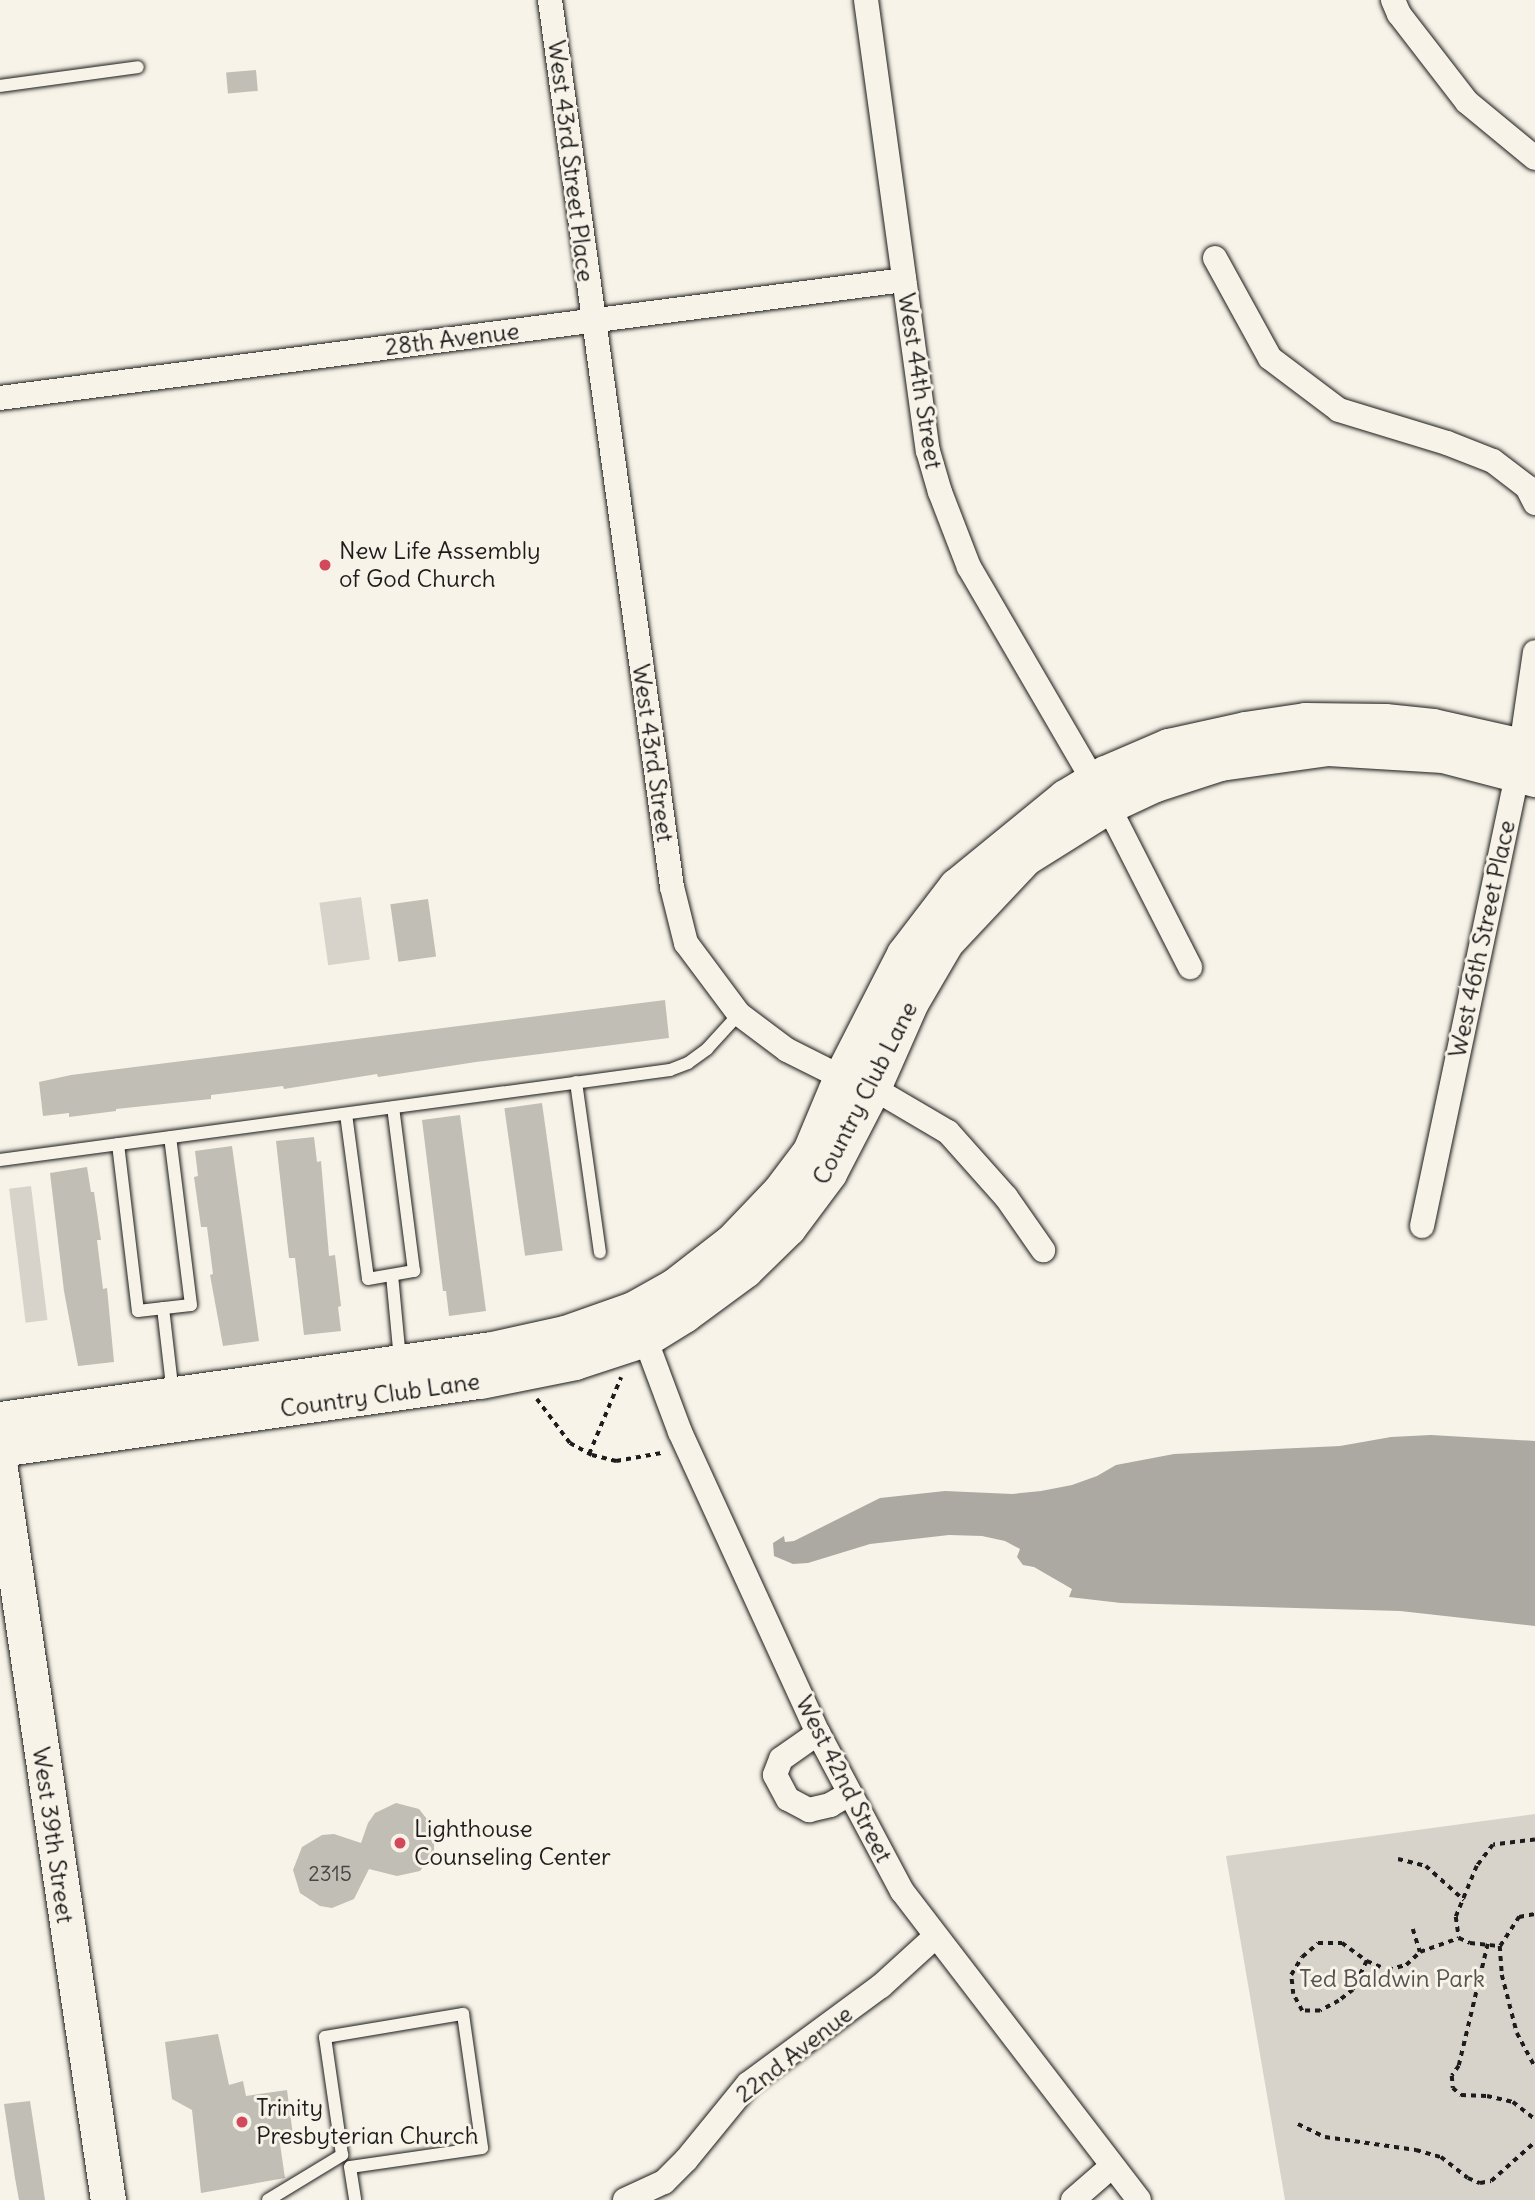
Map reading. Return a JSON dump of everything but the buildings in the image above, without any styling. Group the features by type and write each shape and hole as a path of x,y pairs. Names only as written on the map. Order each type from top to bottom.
{"street":[{"name":"West 43rd Street Place","path":"550,0 592,321"},
{"name":"West 44th Street","path":"866,0 928,451 940,492 969,567 1100,793 1190,967"},
{"path":"1393,0 1399,14 1466,102 1535,158"},
{"path":"1215,258 1270,358 1339,410 1447,443 1493,461 1527,486 1535,503"},
{"name":"28th Avenue","path":"0,398 904,280"},
{"name":"West 43rd Street","path":"592,321 672,887 687,943 739,1014 787,1050 857,1083"},
{"name":"West 46th Street Place","path":"1422,1226 1527,762 1535,652"},
{"name":"Country Club Lane","path":"0,1449 403,1377 487,1350 552,1335 640,1324 674,1286 731,1242 779,1192 810,1151 857,1083 904,954 956,886 1065,797 1100,793 1168,746 1245,729 1305,720 1385,721 1433,726 1527,762"},
{"path":"857,1083 948,1132 999,1187 1043,1251"},
{"name":"West 42nd Street","path":"640,1324 680,1432 818,1733 902,1891 1111,2167 1139,2200"},
{"name":"Country Club Lane","path":"0,1419 173,1394 403,1377"},
{"name":"West 39th Street","path":"0,1469 108,2200"},
{"path":"818,1733 781,1759 775,1775 788,1799 809,1810 830,1805 849,1794"},
{"name":"22nd Avenue","path":"625,2200 664,2182 748,2084 881,1986 936,1936"},
{"path":"1073,2200 1111,2167"}],"lane":[{"path":"0,86 138,67"},
{"path":"0,1160 670,1070 688,1063 707,1049 739,1014"},
{"path":"576,1082 600,1252"},
{"path":"346,1114 368,1279 414,1271 393,1107"},
{"path":"118,1144 138,1311 191,1305 170,1137"},
{"path":"392,1275 403,1377"},
{"path":"163,1308 173,1394"},
{"path":"268,2200 342,2155 325,2036 463,2014 482,2148 350,2167 355,2200"}],"path":[{"path":"589,1454 624,1372"},
{"path":"537,1399 570,1443 589,1454 616,1461 661,1453"},
{"path":"1459,1938 1457,1917 1477,1866 1493,1845 1535,1840"},
{"path":"1398,1859 1426,1866 1464,1900"},
{"path":"1535,1914 1519,1917 1500,1946 1502,1975 1517,2033 1535,2067"},
{"path":"1413,1929 1420,1952"},
{"path":"1367,1961 1353,1990 1339,2001 1320,2011 1302,2011 1293,1994 1291,1975 1302,1957 1318,1943 1342,1943 1367,1961 1388,1970 1406,1965 1420,1952 1459,1938 1471,1943 1500,1946"},
{"path":"1488,1944 1459,2066 1452,2076 1453,2088 1461,2095 1487,2096 1513,2102 1535,2119"},
{"path":"1298,2124 1325,2137 1416,2150 1441,2157 1468,2178 1480,2183 1491,2180 1535,2142"}],"green space":[{"path":"361,897 370,959 328,965 319,903"},
{"path":"31,1186 47,1320 26,1323 9,1189"},
{"name":"Ted Baldwin Park","path":"1535,1814 1535,2200 1285,2200 1226,1856"}],"shaded area":[{"path":"1431,1435 1535,1441 1535,1626 1400,1611 1121,1603 1069,1597 1072,1589 1034,1567 1023,1565 1017,1557 1020,1549 1005,1541 982,1536 949,1535 870,1544 808,1563 793,1564 774,1556 773,1543 784,1536 785,1542 794,1541 880,1498 945,1491 1012,1494 1041,1491 1072,1485 1097,1476 1116,1465 1174,1454 1340,1446 1391,1437"}],"place":[{"name":"New Life Assembly of God Church","path":"325,565"},
{"name":"Lighthouse Counseling Center","path":"400,1843"},
{"name":"Trinity Presbyterian Church","path":"242,2122"}]}
